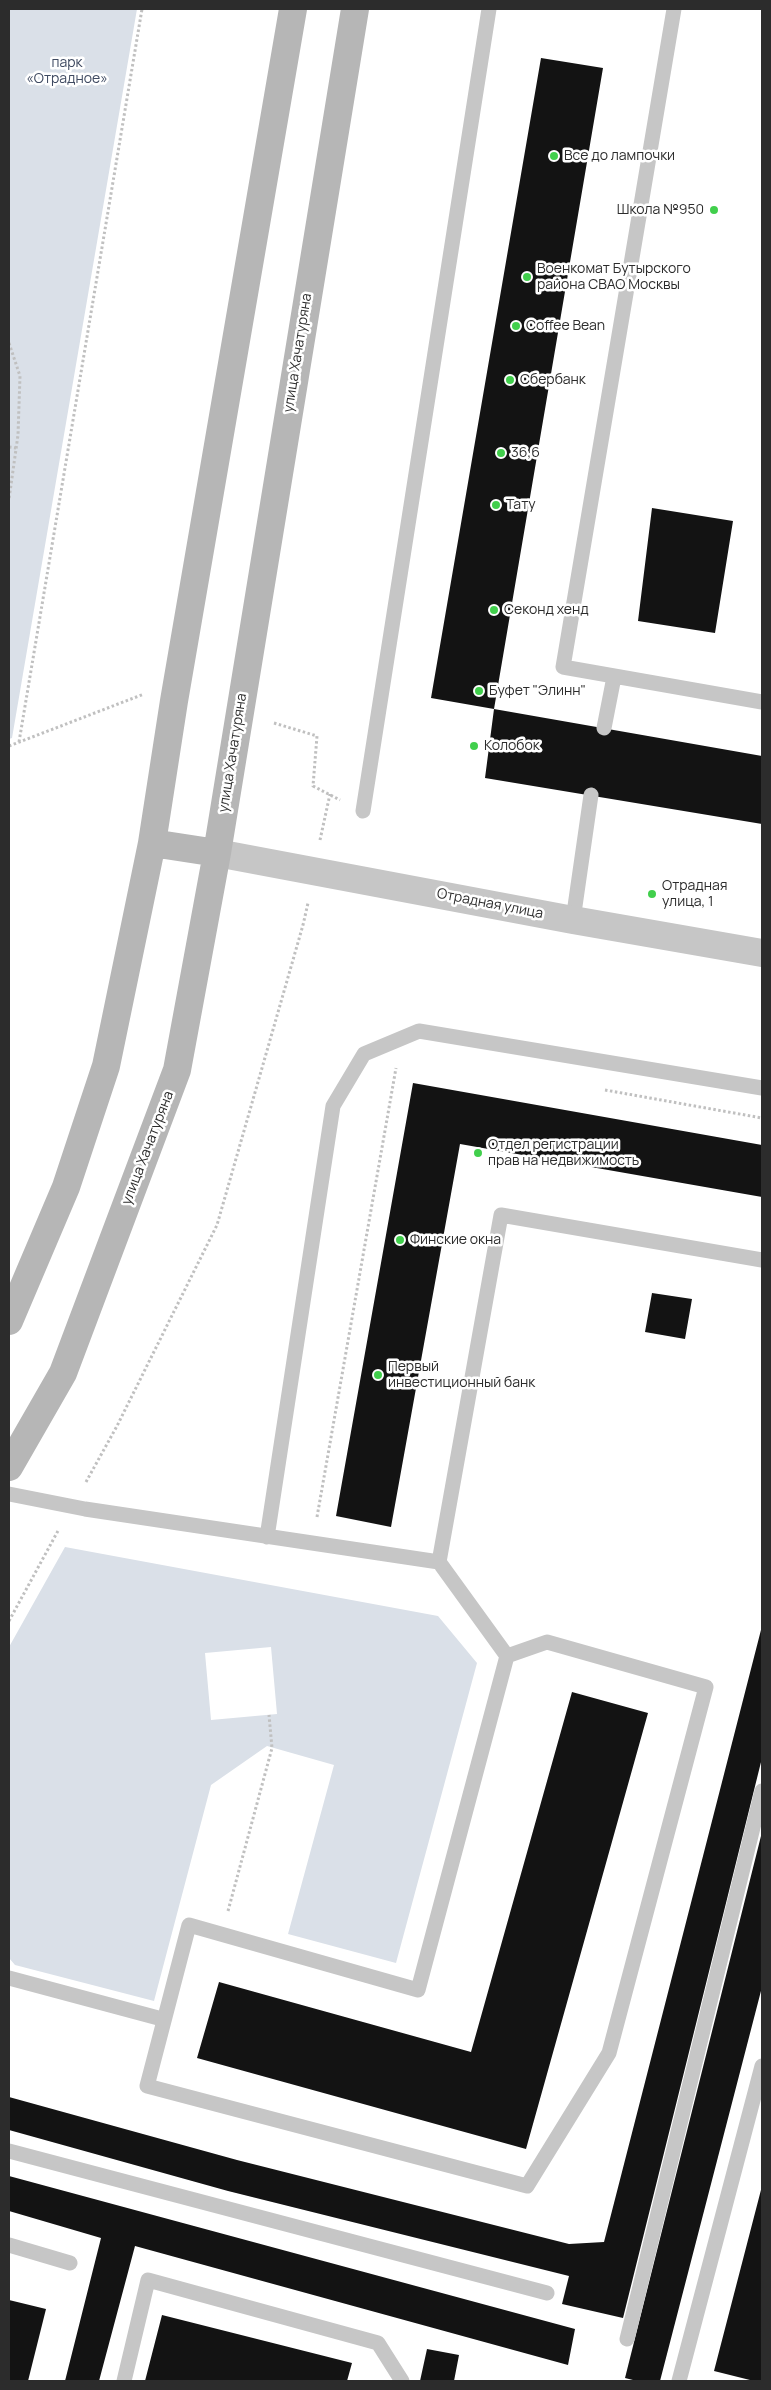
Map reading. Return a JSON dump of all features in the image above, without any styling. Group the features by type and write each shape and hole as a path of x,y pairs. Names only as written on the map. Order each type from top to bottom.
{"main road":[{"path":"9,1321 66,1187 106,1066 152,843 174,701 294,9"},
{"name":"улица Хачатуряна","path":"9,1467 63,1373 177,1070 218,853 355,9"},
{"path":"152,843 218,853"}],"street":[{"name":"Отрадная улица","path":"218,853 574,920 762,953"}],"lane":[{"path":"362,811 489,9"},
{"path":"674,9 563,667 762,702"},
{"path":"604,728 614,677"},
{"path":"574,920 591,795"},
{"path":"266,1537 333,1106 364,1054 419,1031 762,1088"},
{"path":"439,1562 501,1215 762,1260"},
{"path":"9,1494 72,1507 439,1562 507,1656"},
{"path":"547,1642 706,1687 609,2053 527,2186 146,2086 162,2019 189,1925 418,1990 507,1656 547,1642"},
{"path":"627,2339 762,1791"},
{"path":"9,1978 162,2019"},
{"path":"679,2381 762,2066"},
{"path":"9,2151 547,2293"},
{"path":"9,2245 70,2263"},
{"path":"124,2381 148,2280 378,2343 402,2381"}],"path":[{"path":"19,742 142,9"},
{"path":"9,343 20,376 16,448 9,499"},
{"path":"9,447 16,448"},
{"path":"9,746 144,694"},
{"path":"274,723 317,736 313,786 362,811"},
{"path":"9,1621 117,1426 217,1225 303,926"},
{"path":"222,1935 272,1748 269,1715"}],"green space":[{"name":"парк «Отрадное»","path":"9,9 137,9 12,738 9,739"},
{"path":"65,1547 438,1616 477,1663 396,1963 288,1934 334,1765 267,1746 211,1785 154,2001 15,1965 9,1958 9,1647","holes":["271,1647 277,1714 211,1720 205,1653"]}],"building":[{"path":"541,58 603,68 494,709 431,698"},
{"path":"652,508 733,521 715,633 638,621"},
{"path":"494,709 762,756 762,824 485,778"},
{"path":"413,1083 762,1145 762,1197 460,1144 391,1527 336,1516"},
{"path":"652,1293 692,1299 685,1339 645,1332"},
{"path":"762,1626 762,1758 623,2318 562,2304 569,2276 228,2191 9,2130 9,2097 237,2160 569,2244 604,2242"},
{"path":"572,1692 648,1713 526,2149 197,2058 219,1982 471,2052"},
{"path":"762,1832 762,1987 660,2381 637,2381 625,2378"},
{"path":"9,2176 575,2329 568,2365 135,2246 99,2381 65,2381 101,2238 9,2211"},
{"path":"762,2186 762,2381 754,2381 714,2371"},
{"path":"9,2300 46,2309 28,2381 9,2381"},
{"path":"162,2315 352,2363 347,2381 145,2381"},
{"path":"427,2349 459,2355 454,2381 420,2381"}],"place":[{"name":"Все до лампочки","path":"554,156"},
{"name":"Школа №950","path":"714,210"},
{"name":"Военкомат Бутырского района СВАО Москвы","path":"527,277"},
{"name":"Coffee Bean","path":"516,326"},
{"name":"Сбербанк","path":"510,380"},
{"name":"36,6","path":"501,453"},
{"name":"Тату","path":"496,505"},
{"name":"Секонд хенд","path":"494,610"},
{"name":"Буфет \"Элинн\"","path":"479,691"},
{"name":"Колобок","path":"474,746"},
{"name":"Отрадная улица, 1","path":"652,894"},
{"name":"Отдел регистрации прав на недвижимость","path":"478,1153"},
{"name":"Финские окна","path":"400,1240"},
{"name":"Первый инвестиционный банк","path":"378,1375"}]}
